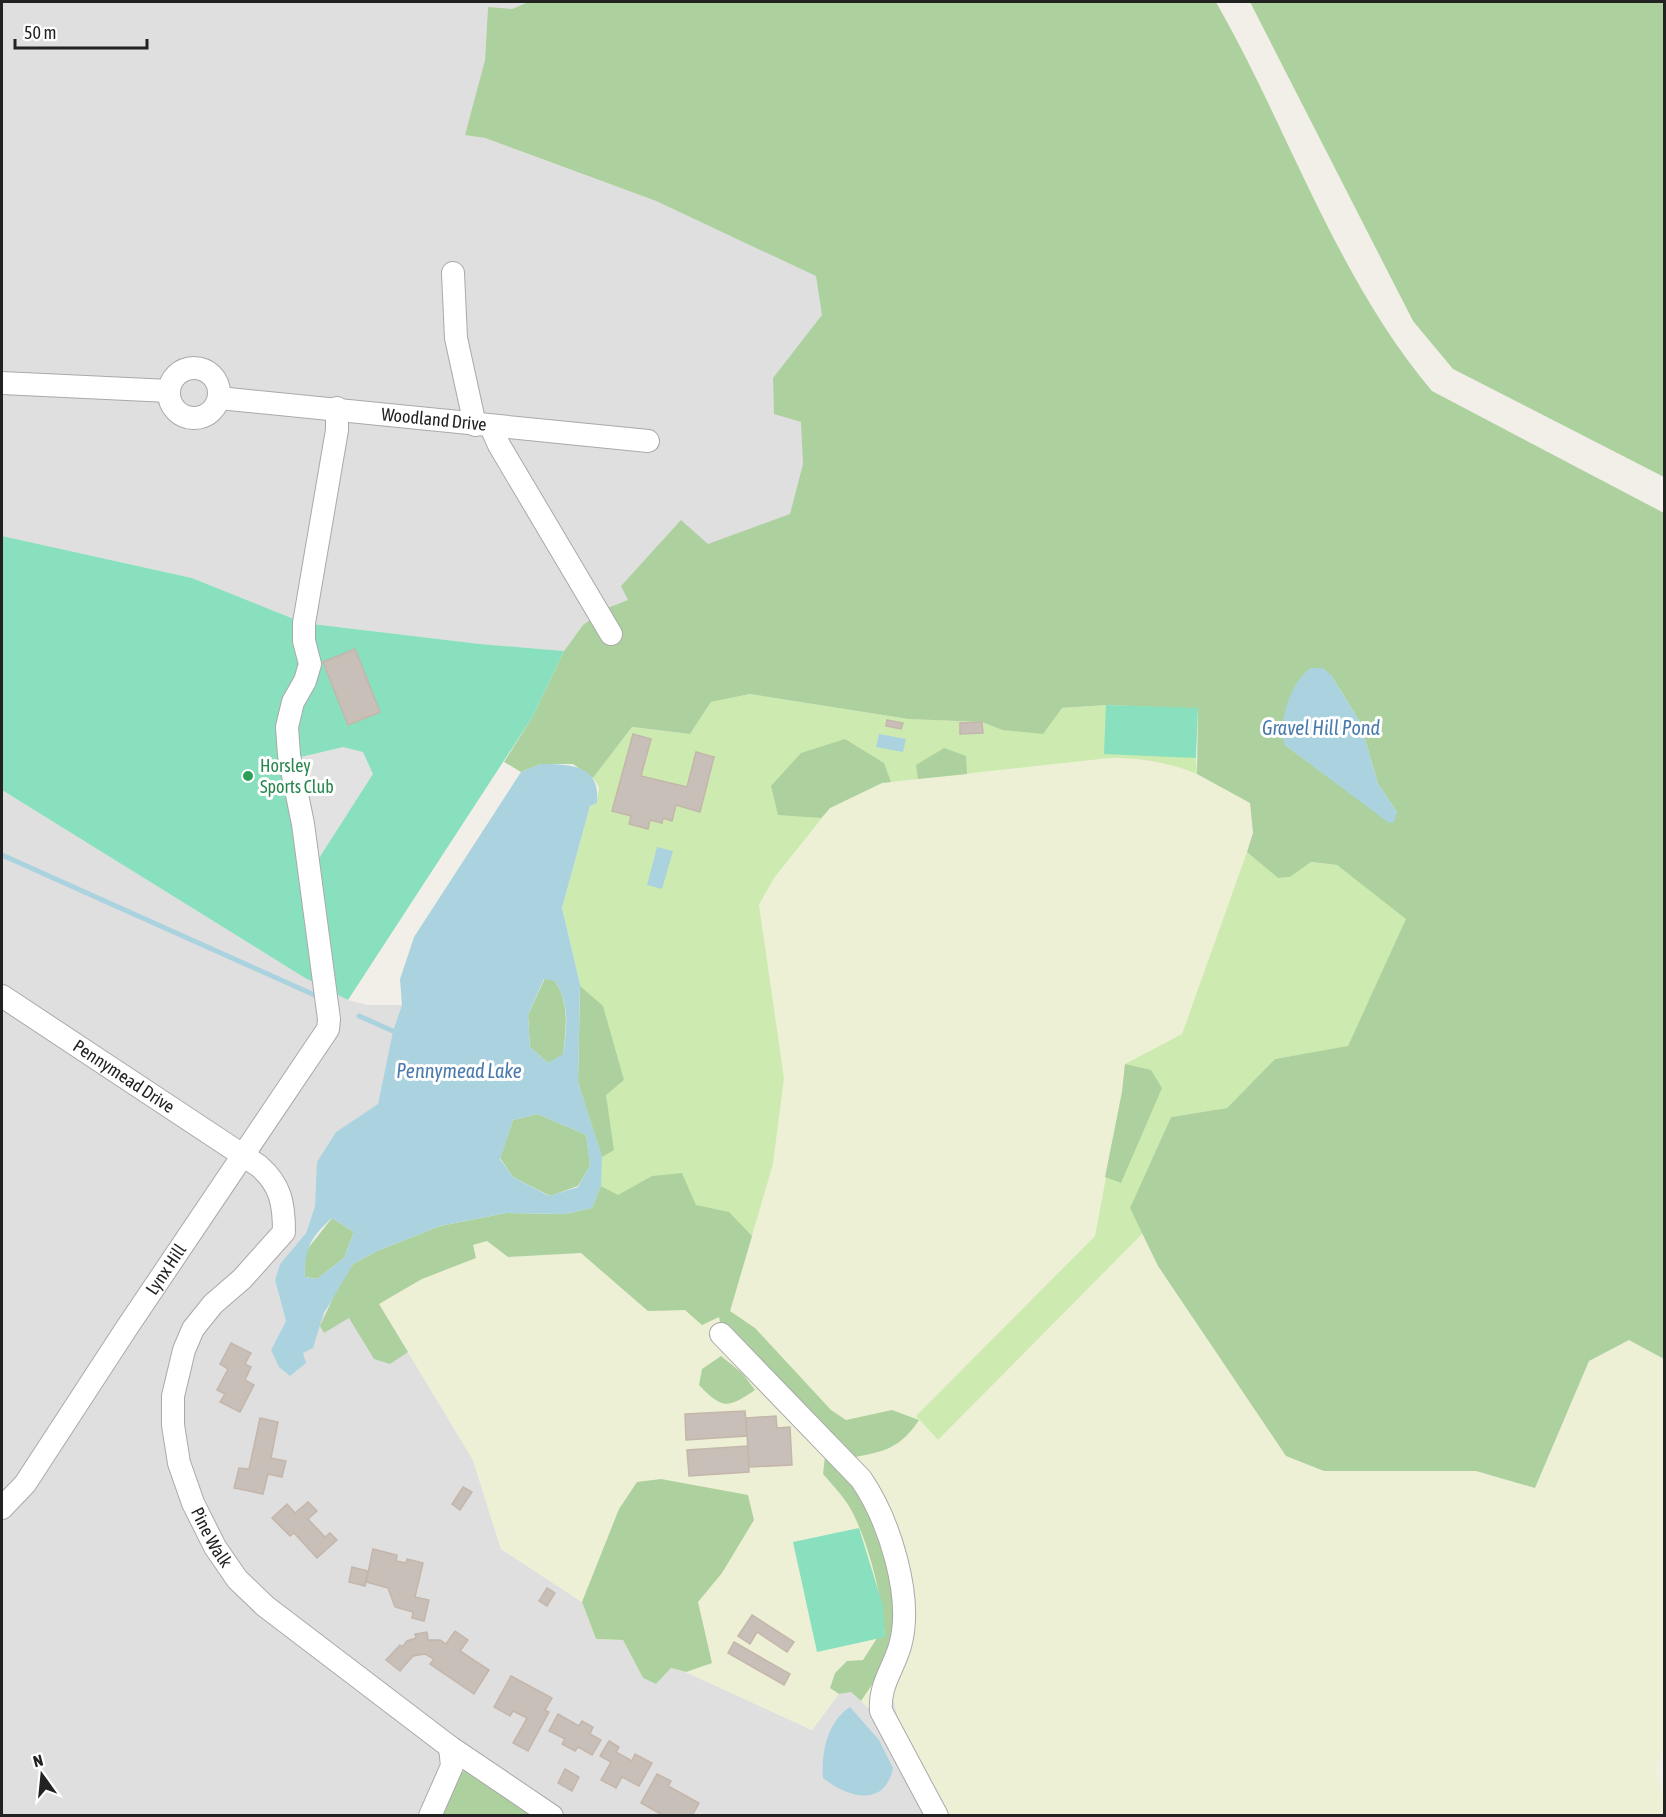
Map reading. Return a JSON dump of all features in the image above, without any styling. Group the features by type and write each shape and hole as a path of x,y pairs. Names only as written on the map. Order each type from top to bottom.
{"street":[{"path":"453,273 456,338 483,426 499,445 611,634"},
{"path":"197,368 209,374 218,384 219,398 208,413 190,419 178,414 170,404 169,391 173,378 184,370 197,368"},
{"path":"2,383 169,391"},
{"name":"Woodland Drive","path":"219,398 337,408 483,426 648,441"},
{"name":"Lynx Hill","path":"2,1508 25,1484 132,1320 328,1029 329,1019 303,824 289,755 287,727 293,702 305,681 310,664 304,641 304,623 337,430 337,408"},
{"name":"Pennymead Drive","path":"2,996 244,1156"},
{"name":"Pine Walk","path":"244,1156 273,1178 281,1194 284,1232 193,1329 184,1350 173,1396 173,1425 179,1463 193,1503 210,1538 237,1579 265,1606 450,1747 552,1815"},
{"path":"722,1334 861,1479 872,1495 891,1543 904,1608 900,1647 880,1695 881,1711 937,1815"},
{"path":"430,1815 452,1766 450,1747"}],"shaded area":[{"path":"2,2 528,2 512,9 488,8 485,60 466,135 484,138 656,201 867,299 866,526 583,625 564,651 480,644 304,623 192,578 2,536"},
{"path":"343,747 363,752 373,774 314,866 292,759"},
{"path":"2,790 305,978 348,1000 368,1005 402,1005 393,1031 378,1104 336,1132 318,1162 315,1206 306,1233 280,1264 275,1280 286,1321 271,1350 303,1353 323,1315 379,1304 473,1460 501,1549 582,1602 596,1639 623,1640 643,1678 656,1684 671,1668 686,1672 812,1730 839,1694 851,1691 894,1701 901,1731 947,1815 2,1815"}],"green space":[{"path":"528,2 1216,2 1341,252 1398,347 1432,391 1664,513 1664,1359 1629,1340 1589,1361 1535,1488 1476,1471 1324,1471 1286,1456 1158,1266 1130,1208 1171,1117 1227,1108 1275,1059 1348,1046 1406,919 1337,865 1311,862 1290,877 1278,878 1247,852 1253,833 1250,803 1197,774 1198,709 1106,705 1062,708 1043,734 1002,730 982,722 908,719 750,694 711,702 690,734 632,727 593,778 573,764 541,764 521,772 504,762 533,716 564,651 583,625 605,609 628,600 621,586 681,520 708,544 790,514 803,464 801,422 774,414 773,378 822,315 816,276 656,201 485,138 465,135 485,60 488,7 512,9","holes":["1311,668 1331,675 1360,722 1378,784 1397,812 1389,822 1285,745 1295,686"]},
{"path":"1250,2 1664,2 1664,477 1453,369 1413,321"},
{"name":"Horsley Sports Club","path":"2,536 192,578 304,623 480,644 564,651 533,716 348,1000 305,978 2,790"},
{"path":"750,694 908,719 982,722 1002,730 1062,708 1106,705 1196,758 1197,774 1154,762 1110,758 882,783 830,808 774,878 759,905 784,1078 773,1164 730,1311 702,1325 685,1310 648,1311 581,1253 580,984 562,908 590,806 597,803 599,787 593,778 632,727 690,734 711,702"},
{"path":"1106,705 1198,708 1196,758 1104,754"},
{"path":"845,739 884,763 891,782 882,783 830,808 821,818 778,815 771,786 801,753"},
{"path":"944,748 966,756 967,774 918,779 916,765"},
{"path":"1110,758 1139,758 1167,762 1197,774 1250,803 1253,833 1241,875 1182,1034 1125,1064 1122,1092 1095,1236 916,1416 1101,1273 1144,1232 1158,1266 1286,1456 1324,1471 1476,1471 1535,1488 1589,1361 1629,1340 1664,1359 1664,1746 1656,1768 1664,1802 1664,1815 947,1815 901,1731 894,1702 868,1708 851,1692 839,1694 812,1730 685,1672 671,1668 656,1684 643,1678 623,1640 596,1639 582,1602 501,1549 473,1460 379,1304 422,1279 476,1257 473,1245 488,1241 508,1257 581,1253 648,1311 685,1310 702,1325 730,1311 773,1164 784,1078 759,905 774,878 830,808 882,783"},
{"path":"1247,852 1279,878 1290,877 1310,862 1337,865 1407,918 1348,1047 1275,1059 1227,1108 1171,1117 1131,1207 1144,1232 938,1440 916,1416 1095,1236 1122,1092 1125,1064 1182,1034"},
{"path":"545,978 555,981 560,990 566,1016 563,1055 548,1063 530,1047 528,1015"},
{"path":"580,986 603,1006 624,1080 606,1095 614,1150 602,1157 578,1082"},
{"path":"1125,1064 1151,1070 1162,1088 1121,1183 1105,1177 1122,1092"},
{"path":"538,1114 586,1135 590,1165 578,1186 550,1196 513,1177 500,1158 513,1120"},
{"path":"682,1173 696,1205 729,1212 752,1236 730,1311 755,1328 831,1410 846,1420 892,1410 919,1420 905,1437 890,1448 850,1458 865,1496 900,1608 886,1664 861,1701 851,1692 839,1694 830,1688 835,1673 847,1661 863,1660 877,1638 885,1636 877,1586 861,1532 847,1503 823,1474 826,1447 724,1343 719,1317 702,1325 685,1310 648,1311 581,1253 508,1257 487,1241 473,1245 476,1258 422,1279 379,1304 408,1352 390,1364 374,1359 349,1318 324,1333 320,1326 336,1291 353,1264 377,1251 440,1226 506,1213 565,1214 592,1208 601,1186 618,1195 652,1176"},
{"path":"332,1218 354,1232 344,1258 317,1279 305,1277 305,1252"},
{"path":"721,1356 742,1373 755,1390 738,1401 725,1404 714,1399 699,1385 702,1369"},
{"path":"661,1479 748,1495 754,1520 722,1573 698,1602 712,1663 686,1672 671,1668 656,1684 643,1678 623,1640 596,1639 582,1602 619,1509 637,1482"},
{"path":"859,1528 883,1606 885,1637 817,1652 793,1542"},
{"path":"474,1768 532,1816 433,1816 459,1773"}],"water":[{"name":"Gravel Hill Pond","path":"1311,668 1323,668 1331,675 1360,722 1378,784 1397,812 1394,822 1389,823 1285,745 1284,714 1297,682"},
{"path":"879,734 906,739 903,752 876,747"},
{"name":"Pennymead Lake","path":"541,764 573,766 589,774 597,790 597,803 590,806 562,908 580,984 578,1082 602,1157 601,1186 592,1208 565,1214 506,1213 440,1226 377,1251 353,1264 323,1315 313,1348 303,1353 306,1363 290,1376 279,1367 271,1350 286,1321 275,1280 280,1264 306,1233 315,1206 317,1162 336,1132 378,1104 393,1031 402,1005 400,979 414,937 521,772","holes":["544,979 555,981 563,998 566,1016 563,1054 548,1063 530,1047 528,1015","538,1114 586,1135 590,1165 578,1187 549,1196 513,1177 500,1159 513,1120","332,1218 354,1232 344,1258 317,1279 305,1277 310,1244"]},
{"path":"657,847 673,851 662,889 647,885"},
{"path":"850,1707 879,1740 893,1768 889,1781 874,1794 864,1796 854,1794 823,1778 823,1758 827,1739 836,1721"}],"building":[{"path":"355,649 380,712 348,725 323,662"},
{"path":"887,720 903,723 901,729 886,726"},
{"path":"982,722 983,733 960,734 960,723"},
{"path":"633,734 651,739 641,776 687,787 696,752 714,757 700,812 676,805 672,821 663,818 662,823 650,820 648,829 629,824 631,816 612,811"},
{"path":"231,1343 251,1353 245,1364 251,1367 245,1380 254,1385 240,1412 220,1402 225,1394 217,1390 228,1369 220,1364"},
{"path":"745,1411 747,1436 686,1440 685,1414"},
{"path":"776,1416 777,1428 790,1427 792,1465 749,1467 746,1418"},
{"path":"260,1418 278,1422 271,1458 286,1461 282,1477 268,1474 263,1494 234,1488 239,1468 249,1469"},
{"path":"748,1446 749,1472 689,1476 687,1450"},
{"path":"463,1487 472,1492 460,1510 452,1504"},
{"path":"308,1502 317,1511 308,1519 325,1537 330,1533 337,1540 317,1558 294,1533 290,1536 272,1518 287,1504 295,1513"},
{"path":"373,1549 397,1555 396,1561 406,1563 407,1559 423,1563 415,1597 429,1600 424,1621 412,1618 413,1612 395,1607 388,1588 366,1582"},
{"path":"352,1567 368,1571 365,1586 349,1582"},
{"path":"547,1588 555,1593 547,1606 539,1601"},
{"path":"752,1615 794,1642 787,1652 757,1632 750,1644 738,1636"},
{"path":"455,1631 468,1640 460,1651 489,1670 474,1694 430,1664 434,1659 425,1654 413,1656 400,1671 386,1660 400,1645 402,1647 407,1641 416,1638 415,1634 427,1632 428,1640 440,1640 446,1644"},
{"path":"734,1642 790,1674 784,1685 728,1653"},
{"path":"511,1676 552,1698 545,1710 549,1712 528,1751 513,1743 527,1718 513,1711 510,1716 494,1707"},
{"path":"558,1714 579,1726 582,1721 593,1727 590,1734 601,1740 592,1755 578,1747 575,1751 562,1744 565,1739 549,1731"},
{"path":"609,1741 619,1747 616,1752 632,1761 635,1754 652,1763 639,1786 622,1777 616,1788 601,1780 611,1762 600,1756"},
{"path":"565,1769 579,1777 572,1791 558,1783"},
{"path":"657,1774 671,1781 668,1786 699,1803 692,1816 664,1816 641,1803"}],"waterway":[{"path":"2,855 319,997"},
{"path":"359,1016 393,1031"}],"place":[{"name":"Horsley Sports Club","path":"248,776"}]}
